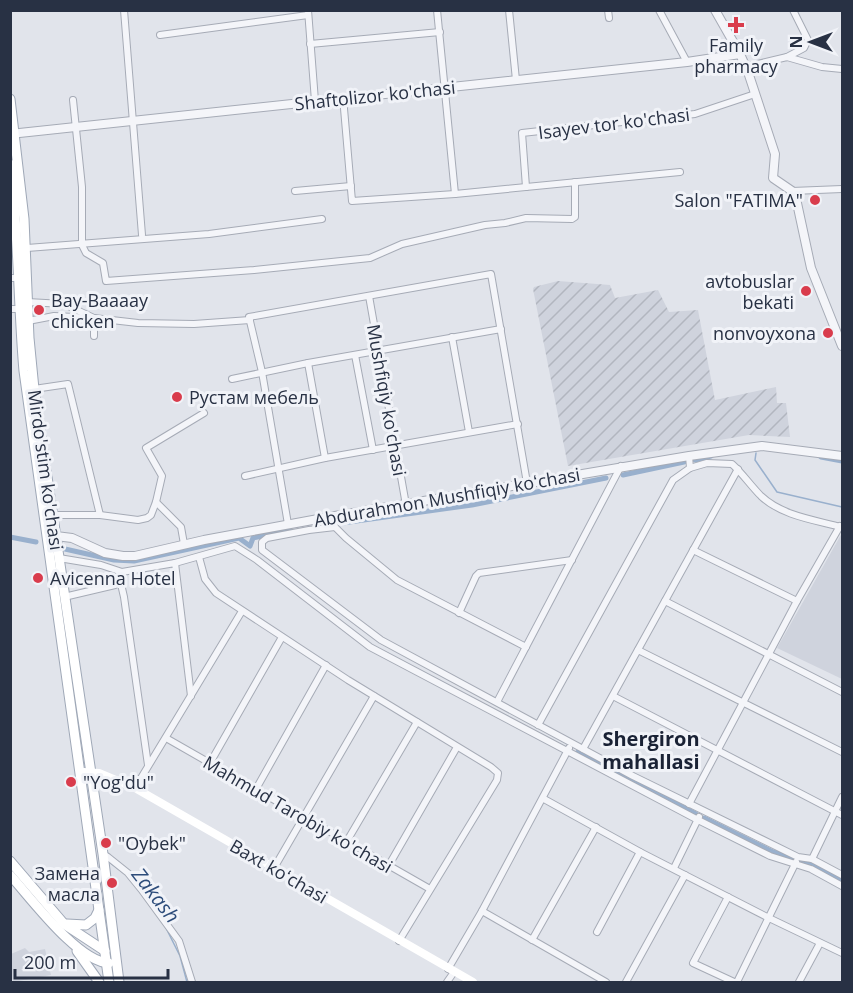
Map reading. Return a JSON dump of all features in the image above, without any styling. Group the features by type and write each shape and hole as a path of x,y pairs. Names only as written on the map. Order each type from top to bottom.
{"main road":[{"name":"Mirdo'stim ko'chasi","path":"10,99 27,248 21,307 24,370 85,772 103,854 109,951"},
{"name":"Mirdo'stim ko'chasi","path":"10,164 16,213 15,278 21,307 28,321 34,389 64,597 99,910 111,963 119,982"},
{"name":"Baxt koʻchasi","path":"85,772 111,777 135,788 473,982"},
{"path":"10,861 64,924 109,951"},
{"path":"10,875 72,944 99,982"},
{"path":"64,924 86,925 99,910"},
{"path":"72,944 97,961 111,963"},
{"name":"Mirdo'stim ko'chasi","path":"109,982 111,963"}],"street":[{"path":"124,10 142,235"},
{"path":"438,10 455,194"},
{"path":"509,10 516,80"},
{"path":"659,10 687,62"},
{"path":"716,10 740,54 755,94 775,154 773,178 792,191 797,203 811,268 843,346"},
{"path":"745,66 787,57 804,48 808,40 793,10"},
{"path":"160,35 308,13 315,101"},
{"path":"310,44 440,32"},
{"name":"Shaftolizor ko'chasi","path":"13,134 687,62 740,54"},
{"path":"787,57 822,67 843,69"},
{"name":"Isayev tor ko'chasi","path":"526,187 522,134 695,114 755,94"},
{"path":"343,98 352,201 455,194 680,171"},
{"path":"73,100 82,187 82,245 86,253 103,263 106,281 255,270 370,258 402,244 477,227 526,218 572,219 576,212 575,182"},
{"path":"295,190 351,186"},
{"path":"792,191 843,189"},
{"path":"27,248 218,233 321,219"},
{"path":"288,524 262,372 249,317 491,274 527,483"},
{"name":"Mushfiqiy ko'chasi","path":"369,296 406,505"},
{"path":"21,307 64,304 94,318"},
{"path":"28,321 64,316 138,323 194,324 250,320"},
{"path":"94,318 94,336"},
{"path":"232,379 308,363 501,329"},
{"path":"452,338 469,432"},
{"path":"355,355 373,450"},
{"path":"308,363 325,458"},
{"path":"34,389 68,384 100,515"},
{"path":"52,515 100,515 138,520 147,518 151,515 156,502 162,476 146,448 204,412"},
{"path":"245,476 325,458 518,423"},
{"name":"Abdurahmon Mushfiqiy koʻchasi","path":"56,536 72,538 105,553 135,556 288,524 689,456 762,446 843,456"},
{"path":"689,456 690,468"},
{"path":"538,725 673,480 690,468 707,463 732,464 762,496 777,507 841,527 797,601 688,804"},
{"path":"497,702 621,466"},
{"path":"583,749 738,469"},
{"path":"156,502 181,527 184,544"},
{"path":"329,517 335,527 397,580 526,647"},
{"path":"335,527 267,538 262,542 262,550 381,640 843,886"},
{"path":"59,558 122,572 199,558 235,546 370,647 770,856 797,860 812,859 843,875"},
{"path":"693,550 797,601"},
{"path":"199,558 205,579 216,593 374,696 498,773 497,780 399,940"},
{"path":"459,613 479,573 573,560"},
{"path":"176,563 191,696"},
{"path":"64,597 118,585 124,597 148,765"},
{"path":"665,601 843,692"},
{"path":"135,788 242,611"},
{"path":"210,763 282,637"},
{"path":"638,650 843,752"},
{"path":"256,789 326,665"},
{"path":"274,868 374,696"},
{"path":"613,696 843,815"},
{"path":"347,842 417,722"},
{"name":"Mahmud Tarobiy ko'chasi","path":"166,738 430,889"},
{"path":"447,982 451,970 572,743"},
{"path":"389,866 457,747"},
{"path":"812,859 843,797"},
{"path":"544,799 640,852 843,953"},
{"path":"674,868 702,811"},
{"path":"532,940 596,828"},
{"path":"597,932 640,852"},
{"path":"103,854 128,873 178,941 192,982"},
{"path":"728,897 693,963 735,982 797,860"},
{"path":"626,982 685,875"},
{"path":"482,912 606,982"},
{"path":"799,982 820,943"}],"shaded area":[{"path":"558,281 610,285 615,298 658,290 669,312 698,310 715,400 776,387 777,403 786,403 790,437 749,435 568,466 533,289"},
{"path":"842,533 842,679 777,648"},
{"path":"25,948 29,952 45,949 51,975 13,982 11,954"}],"waterway":[{"name":"Zakash","path":"756,453 755,460 777,492 842,507"},
{"path":"695,460 711,456"},
{"path":"821,457 842,461"},
{"path":"623,475 684,462"},
{"path":"342,523 472,505 606,478"},
{"path":"65,549 114,560 134,561 239,538 250,546 253,538 290,531"},
{"path":"10,537 36,542"},
{"path":"578,752 696,814"},
{"path":"704,818 773,852 820,867 842,880"},
{"name":"Zakash","path":"109,862 125,874"},
{"name":"Zakash","path":"166,928 180,956 187,982"}],"place":[{"name":"Family pharmacy","path":"736,25"},
{"name":"Salon \"FATIMA\"","path":"815,200"},
{"name":"avtobuslar bekati","path":"806,291"},
{"name":"Bay-Baaaay chicken","path":"39,310"},
{"name":"nonvoyxona","path":"828,333"},
{"name":"Рустам мебель","path":"177,397"},
{"name":"Avicenna Hotel","path":"38,578"},
{"name":"\"Yog'du\"","path":"71,782"},
{"name":"\"Oybek\"","path":"106,843"},
{"name":"Замена масла","path":"112,883"}],"district":[{"name":"Shergiron mahallasi","path":"651,750"}]}
